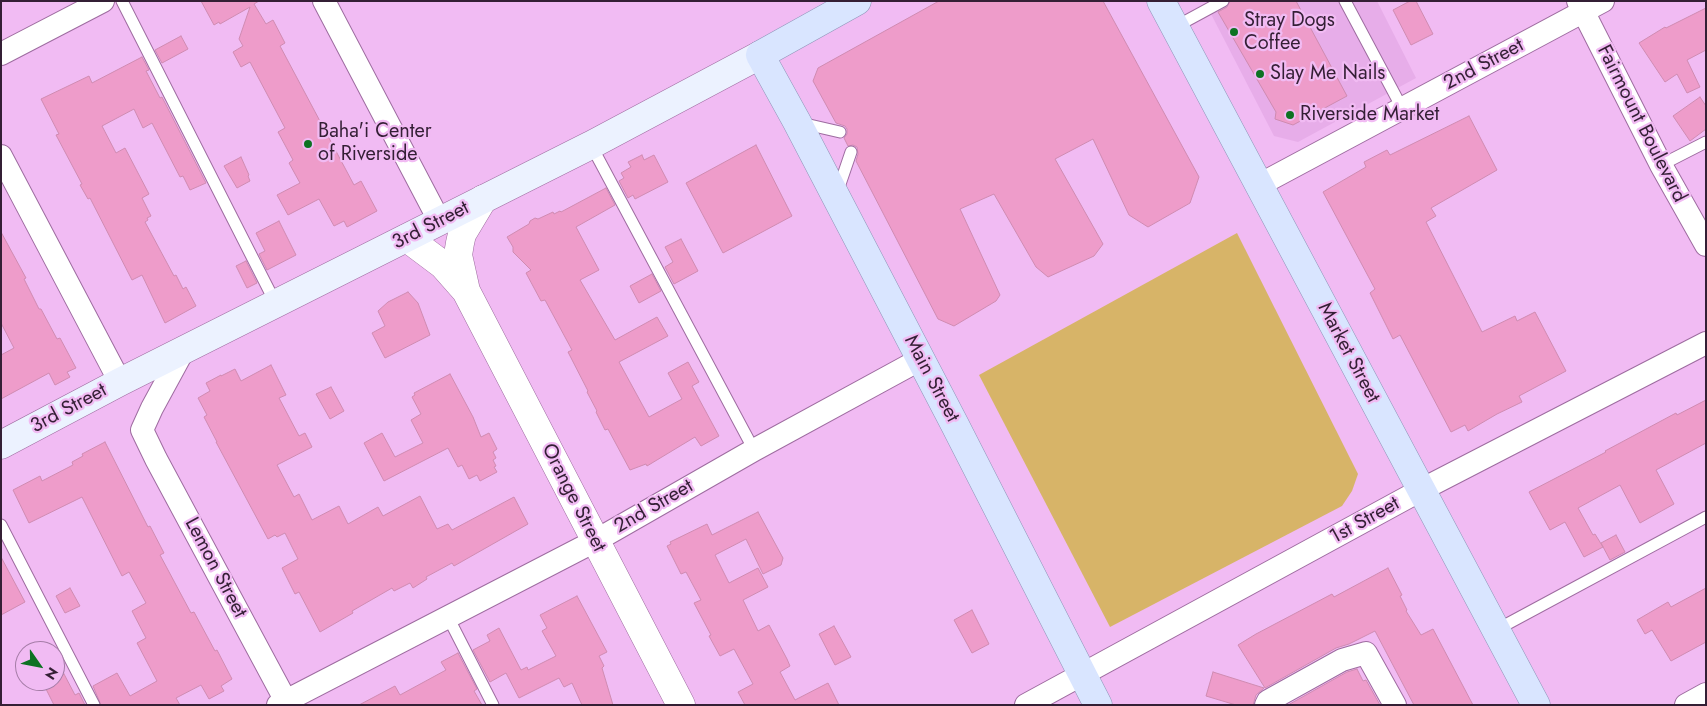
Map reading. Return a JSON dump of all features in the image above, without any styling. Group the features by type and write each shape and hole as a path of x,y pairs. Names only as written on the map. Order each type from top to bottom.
{"main road":[{"name":"3rd Street","path":"1,445 120,382 591,145 857,1"},
{"name":"Market Street","path":"1162,1 1536,705"},
{"name":"Main Street","path":"760,55 921,359 1098,705"}],"street":[{"path":"1,54 104,1"},
{"path":"324,1 440,222"},
{"name":"2nd Street","path":"1259,186 1402,108 1580,6 1603,1"},
{"name":"Fairmount Boulevard","path":"1580,6 1661,166 1706,246"},
{"path":"1,156 120,382"},
{"name":"Orange Street","path":"466,291 458,255 460,243 462,234 483,199"},
{"name":"Orange Street","path":"407,238 443,265 466,291 681,705"},
{"name":"1st Street","path":"1026,705 1422,490 1706,343"},
{"name":"Lemon Street","path":"183,351 142,430 284,703"},
{"name":"2nd Street","path":"284,703 595,541 754,450 921,359"},
{"path":"1266,705 1268,701 1342,660 1366,653 1395,705"},
{"path":"1686,705 1706,694"}],"lane":[{"path":"122,1 276,304"},
{"path":"1175,27 1223,1"},
{"path":"1345,1 1402,108"},
{"path":"797,122 840,132"},
{"path":"1661,166 1706,142"},
{"path":"591,145 754,450"},
{"path":"836,197 851,152"},
{"path":"1496,630 1706,517"},
{"path":"1,525 94,705"},
{"path":"448,617 493,705"}],"shaded area":[{"path":"1234,1 1377,1 1416,78 1298,142 1274,136 1211,14"},
{"path":"1237,233 1358,474 1352,491 1342,506 1110,627 979,375"}],"building":[{"path":"201,1 259,1 254,4 266,24 273,20 285,43 280,46 354,185 361,181 377,211 347,227 344,221 334,226 319,199 288,215 277,195 300,183 289,163 293,160 278,132 285,128 250,62 241,67 233,52 243,46 239,39 250,7 220,24 219,22 214,25"},
{"path":"939,1 1103,1 1199,177 1190,203 1148,227 1129,215 1093,139 1055,159 1103,244 1094,256 1048,277 1036,267 994,194 960,209 1000,295 996,301 954,326 938,319 856,161 857,147 853,145 848,146 844,138 847,134 847,129 845,126 836,123 813,81 818,68"},
{"path":"1230,1 1296,1 1347,96 1293,125 1275,119 1276,112 1218,12 1227,7"},
{"path":"1410,1 1416,1 1433,34 1411,45 1393,10"},
{"path":"1706,8 1706,50 1687,60 1700,87 1687,93 1677,74 1665,82 1639,43 1665,27"},
{"path":"181,36 188,49 162,63 155,50"},
{"path":"142,57 149,70 146,71 160,98 162,97 206,183 190,190 183,176 180,177 152,123 143,128 134,109 102,126 116,153 125,148 149,194 142,198 151,216 145,222 174,276 176,275 183,289 186,287 196,306 165,323 142,275 132,280 90,198 88,199 80,185 82,184 56,135 59,134 41,99 89,76 92,83"},
{"path":"1700,97 1706,106 1706,129 1690,141 1673,116"},
{"path":"1469,116 1497,170 1431,208 1436,216 1426,222 1482,332 1515,316 1517,321 1535,312 1566,371 1519,396 1522,402 1468,431 1465,425 1451,432 1400,335 1393,339 1370,293 1375,289 1323,192 1366,167 1364,162 1387,150 1390,155"},
{"path":"756,145 792,216 723,253 686,183"},
{"path":"642,155 644,160 654,155 668,182 635,199 633,195 628,198 619,181 624,178 621,173 631,167 628,162"},
{"path":"241,157 250,181 237,188 224,166"},
{"path":"606,188 615,205 576,227 599,270 580,280 615,340 657,317 668,336 619,362 649,417 682,399 668,373 688,362 699,382 692,386 719,436 701,446 695,437 647,466 646,464 630,470 608,429 605,430 596,412 588,391 568,352 572,350 545,300 541,301 526,273 531,270 513,252 513,247 507,237 529,224 535,218 538,219 553,212 554,214 561,212"},
{"path":"279,221 296,255 267,270 259,254 265,251 256,233"},
{"path":"1,232 26,278 24,279 39,309 41,309 57,339 60,338 76,368 67,372 70,377 55,385 49,373 1,399 1,355 14,348 1,323"},
{"path":"681,239 698,271 674,284 665,267 673,262 665,247"},
{"path":"246,261 257,283 247,288 236,266"},
{"path":"652,274 661,291 639,303 630,286"},
{"path":"408,292 418,303 430,335 385,358 372,333 385,326 378,311 388,302"},
{"path":"271,365 286,395 279,398 299,436 305,433 312,447 277,465 294,497 299,494 312,520 339,506 348,524 378,507 383,516 420,496 437,529 448,524 452,530 514,497 528,524 454,566 452,563 426,577 427,579 413,588 410,583 394,591 392,588 320,632 299,592 295,594 282,568 298,559 285,533 268,539 216,442 204,417 207,415 198,398 210,391 206,383 221,375 235,369 241,381"},
{"path":"450,374 473,417 481,437 489,433 497,449 493,452 496,458 493,460 497,472 480,481 477,475 469,479 462,465 458,467 448,448 384,481 364,443 382,433 395,457 423,443 411,420 421,414 412,397 415,395 414,393"},
{"path":"331,387 344,411 330,419 316,394"},
{"path":"1706,400 1706,443 1656,470 1674,504 1640,523 1620,485 1578,508 1593,535 1595,534 1603,547 1584,557 1565,522 1550,530 1529,492 1676,413 1677,415"},
{"path":"105,442 148,527 150,526 164,553 160,555 191,613 194,612 232,679 221,686 224,691 209,699 201,685 176,698 180,705 101,705 93,686 117,673 130,696 157,681 137,643 146,638 132,611 146,603 129,572 122,576 82,497 29,523 13,490 40,476 42,481 73,465 72,462 83,456 82,454"},
{"path":"758,512 783,558 781,565 763,574 746,539 715,555 729,583 758,568 768,587 743,600 758,631 769,625 787,659 790,666 780,672 795,700 828,683 839,705 745,705 738,692 753,684 734,649 720,656 694,603 701,600 686,572 681,574 667,546 671,544 670,542 707,524 712,535"},
{"path":"1616,535 1625,552 1610,560 1601,543"},
{"path":"1,557 25,602 1,615"},
{"path":"1388,568 1402,595 1400,596 1406,611 1421,635 1433,629 1473,705 1414,705 1375,631 1349,644 1336,648 1265,688 1238,645 1332,594 1334,597"},
{"path":"70,588 80,606 65,613 56,596"},
{"path":"1706,588 1706,642 1671,661 1652,630 1645,634 1637,620 1668,602 1671,607"},
{"path":"577,596 607,652 599,656 604,666 602,668 613,705 582,705 572,683 564,687 559,678 519,698 506,673 490,682 473,650 490,641 487,635 499,628 521,670 527,667 528,670 556,656 542,631 547,628 540,615"},
{"path":"972,610 989,644 972,653 954,620"},
{"path":"834,626 851,657 835,665 819,634"},
{"path":"458,653 477,689 474,691 482,705 359,705 395,686 400,695 446,670 441,662"},
{"path":"1357,669 1363,681 1366,680 1380,705 1288,705 1347,672"},
{"path":"1213,672 1264,688 1256,695 1253,705 1236,705 1206,696"},
{"path":"65,676 75,695 79,693 85,705 54,705 47,691 65,691"}],"place":[{"name":"Stray Dogs Coffee","path":"1234,32"},
{"name":"Slay Me Nails","path":"1260,74"},
{"name":"Riverside Market","path":"1290,115"},
{"name":"Baha'i Center of Riverside","path":"308,144"}]}
